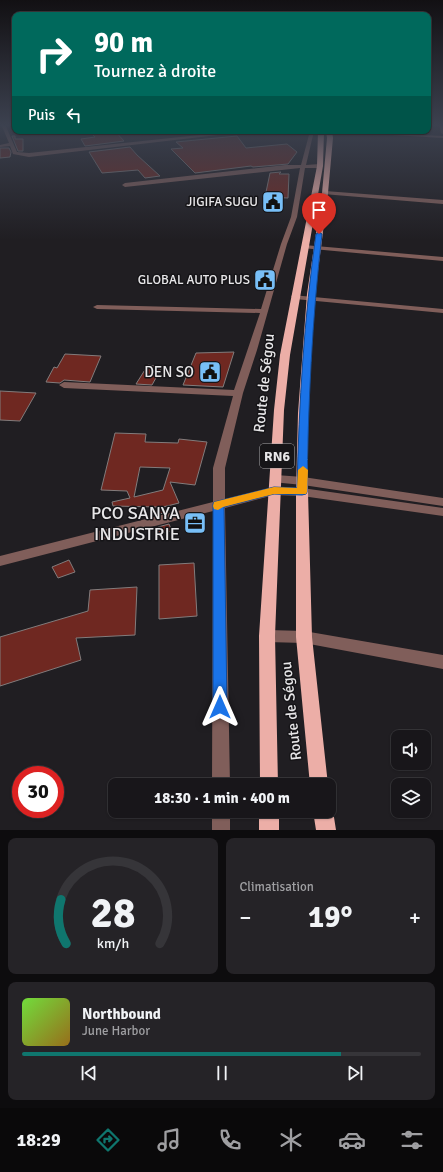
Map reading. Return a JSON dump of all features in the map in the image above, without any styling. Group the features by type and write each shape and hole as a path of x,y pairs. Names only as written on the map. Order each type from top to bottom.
{"highway":[{"name":"Route de Ségou","path":"268,778 267,636 279,410 285,355 320,163"},
{"name":"Route de Ségou","path":"318,778 304,637 303,413 311,296 328,163"},
{"path":"269,818 269,830"},
{"path":"324,818 326,830"}],"street":[{"path":"220,778 219,468 238,394 253,350 284,244 294,217 304,163"},
{"path":"126,185 285,167 320,166"},
{"path":"325,194 443,202"},
{"path":"304,247 443,259"},
{"path":"296,295 443,306"},
{"path":"311,296 443,311"},
{"path":"96,307 264,311"},
{"path":"64,385 238,394"},
{"path":"0,561 218,504 275,485 303,486 443,502"},
{"path":"303,486 443,512"},
{"path":"267,636 304,637 443,662"},
{"path":"221,818 221,830"}],"building":[{"path":"96,163 145,163 160,176 145,178 138,170 102,173"},
{"path":"185,163 289,163 288,164 251,166 195,173"},
{"path":"281,172 279,174 289,174 288,198 265,197 270,173"},
{"path":"234,352 223,387 183,385 196,353"},
{"path":"65,354 101,356 90,382 64,380 60,383 46,382 54,367 57,368"},
{"path":"148,365 162,367 152,385 136,384"},
{"path":"0,391 36,393 20,421 0,420"},
{"path":"115,433 146,434 145,442 178,443 179,439 207,442 195,485 170,482 179,503 163,507 165,513 158,514 158,507 113,506 112,502 130,498 127,491 101,490","holes":["140,467 170,468 163,490 134,497"]},
{"path":"169,524 172,531 158,534 158,527"},
{"path":"69,560 75,572 58,578 52,567"},
{"path":"194,563 197,616 159,619 159,565"},
{"path":"137,587 135,635 76,638 81,660 0,686 0,637 88,611 90,590"}],"slow traffic":[{"path":"218,506 218,504 274,491 302,492 303,470"}],"place":[{"name":"JIGIFA SUGU","path":"273,202"},
{"name":"GLOBAL AUTO PLUS","path":"265,280"},
{"name":"DEN SO","path":"210,372"},
{"name":"PCO SANYA INDUSTRIE","path":"195,523"}],"route":[{"path":"220,707 218,504 274,491 302,492 303,413 306,358 311,294 319,234"}]}
